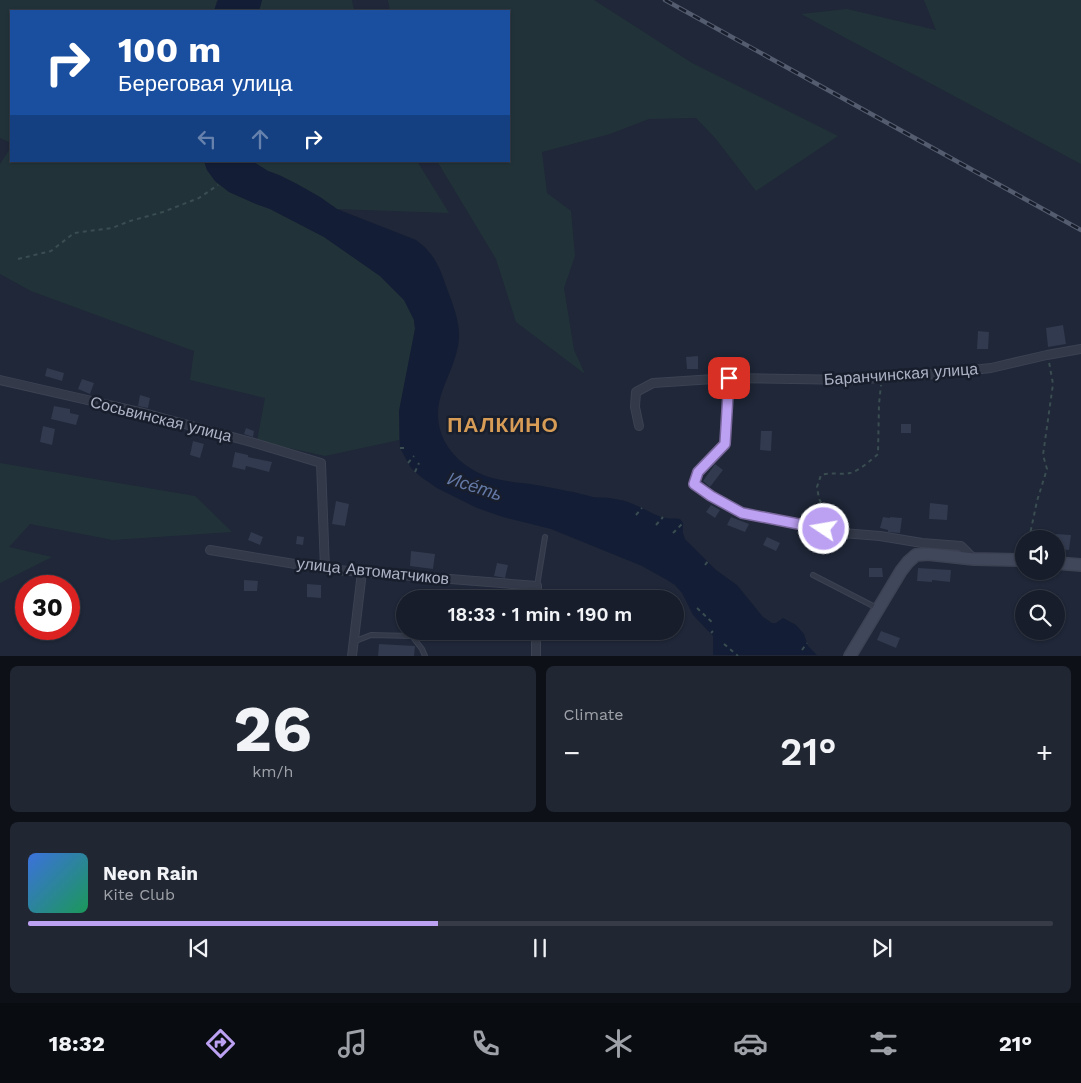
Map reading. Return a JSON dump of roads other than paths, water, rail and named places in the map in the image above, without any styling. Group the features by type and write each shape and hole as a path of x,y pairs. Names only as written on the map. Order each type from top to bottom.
{"street":[{"name":"Баранчинская улица","path":"639,426 635,407 636,392 653,383 729,378 852,380 882,378 991,368 1081,349"},
{"path":"729,378 725,444 698,472 694,484 742,513 842,533 961,546 974,559"},
{"name":"Сосьвинская улица","path":"0,380 149,414 321,463 325,569"},
{"name":"улица Автоматчиков","path":"210,550 325,569 537,586"},
{"path":"850,656 901,571 916,556 928,554 974,559 1015,560"},
{"path":"1065,564 1081,565"},
{"path":"352,656 362,572"},
{"path":"536,640 536,656"}],"lane":[{"path":"537,586 545,537"},
{"path":"813,575 879,610"},
{"path":"354,642 371,636 412,636 425,656"}],"water":[{"path":"218,0 262,0 259,10 214,10"},
{"name":"Исе́ть","path":"204,162 254,162 268,171 297,184 337,209 416,240 435,260 441,272 458,325 457,353 438,407 440,429 449,449 456,457 475,471 495,479 553,488 593,497 621,500 661,517 680,519 683,523 685,539 716,570 737,585 763,617 772,623 776,623 783,618 796,625 804,634 808,646 817,655 713,655 713,636 693,615 684,597 684,590 679,590 675,585 642,566 551,529 503,517 477,508 437,488 421,477 411,468 400,448 399,411 415,329 414,320 404,300 380,276 324,237 270,209 229,192 215,181 207,170"}],"railway":[{"path":"665,0 1081,230"}],"district":[{"name":"ПАЛКИНО","path":"503,424"}]}
